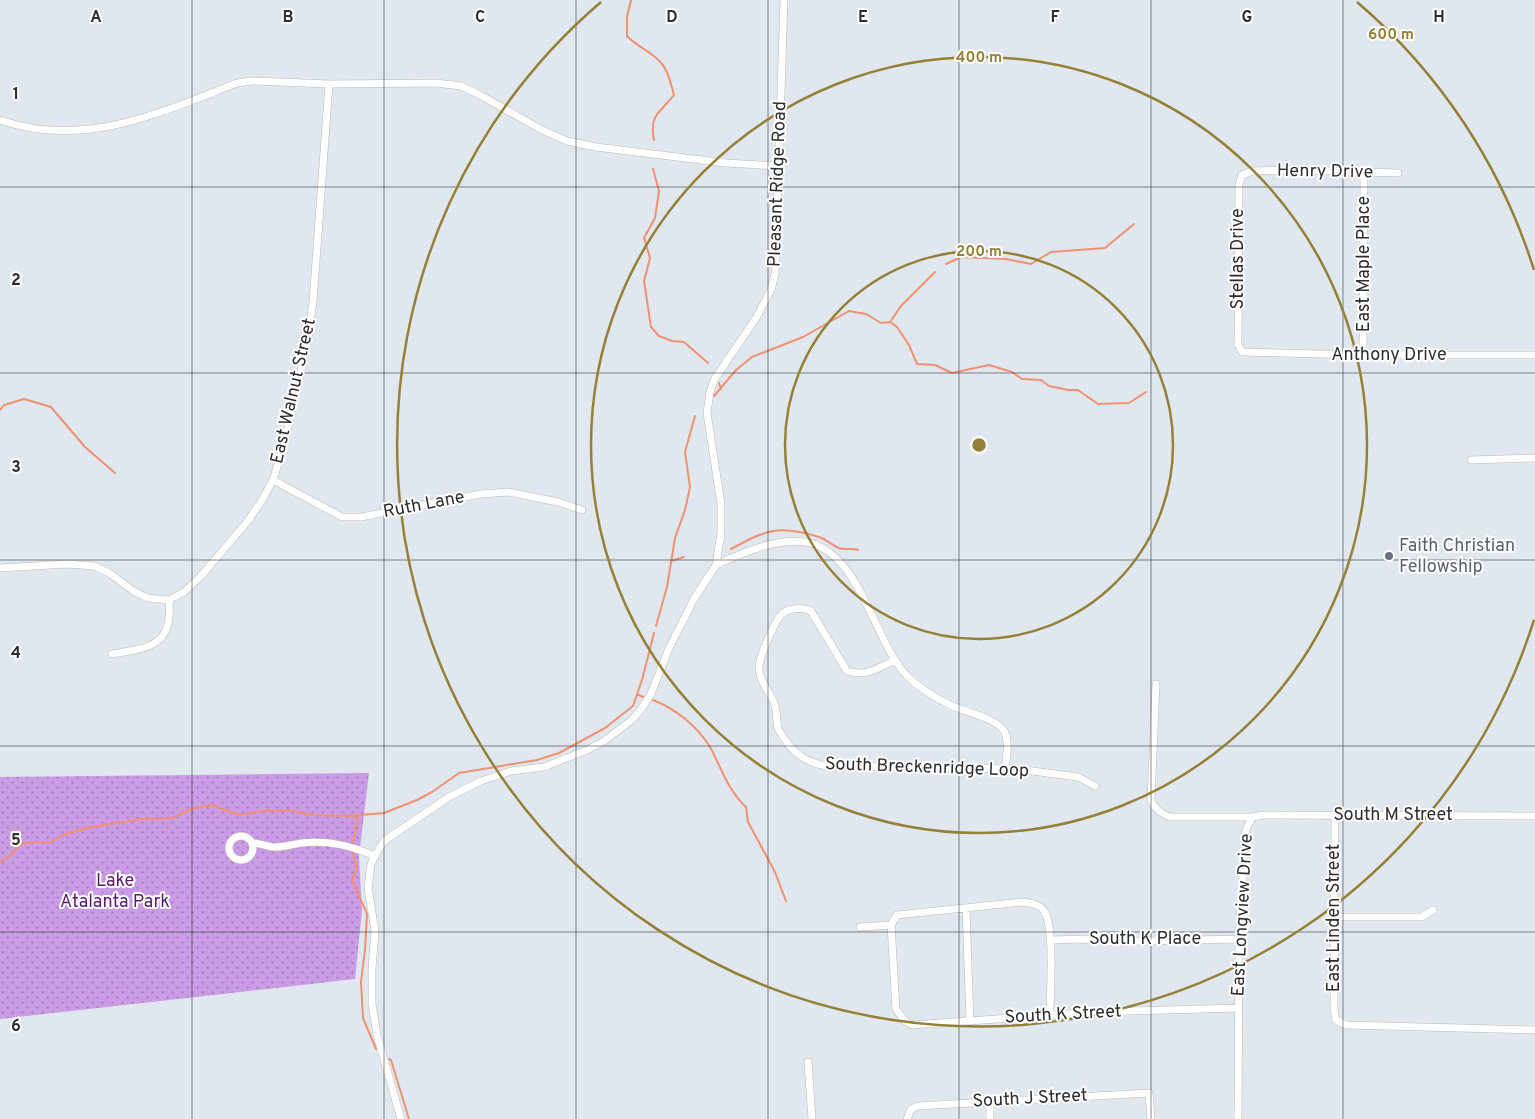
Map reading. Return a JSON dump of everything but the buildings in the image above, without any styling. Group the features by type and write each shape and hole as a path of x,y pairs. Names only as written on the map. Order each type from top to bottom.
{"street":[{"name":"Pleasant Ridge Road","path":"402,1119 377,1035 372,1004 375,932 368,888 371,864 375,856 384,841 449,797 481,781 512,771 544,767 567,759 604,741 632,720 651,694 670,646 694,599 716,565 721,504 707,413 714,380 756,318 771,290 776,274 784,0"},
{"path":"0,120 21,127 51,130 95,130 128,123 236,84 252,81 329,84 436,83 461,86 542,130 567,141 596,147 726,163 778,166"},
{"name":"East Walnut Street","path":"169,600 184,592 218,557 247,522 273,480 284,444 307,345 314,302 329,84"},
{"name":"Henry Drive","path":"1252,171 1398,173"},
{"name":"Stellas Drive","path":"1242,352 1238,344 1239,186 1242,176 1252,171"},
{"name":"East Maple Place","path":"1363,356 1364,172"},
{"name":"Anthony Drive","path":"1242,352 1363,356 1535,355"},
{"path":"1471,460 1535,458"},
{"name":"Ruth Lane","path":"273,480 342,516 361,517 481,494 508,492 542,498 582,510"},
{"path":"716,565 753,550 787,541 820,546 836,557 851,576 895,660 906,674 934,696 985,718 1003,730 1006,737 1005,768"},
{"path":"0,568 67,564 94,566 109,573 135,592 148,598 169,600 170,617 162,639 148,648 112,654"},
{"name":"South Breckenridge Loop","path":"895,660 868,673 858,674 848,671 811,611 805,608 790,610 782,614 761,655 759,668 765,688 773,701 777,714 778,729 789,746 800,757 814,764 827,766 1005,768 1078,777 1095,786"},
{"name":"East Longview Drive","path":"1156,684 1151,792 1151,801 1154,808 1160,813 1170,816 1252,817 1246,830 1239,939 1238,1119"},
{"name":"South M Street","path":"1252,817 1264,814 1535,816"},
{"name":"East Linden Street","path":"1335,815 1334,1008 1336,1020 1346,1025 1535,1030"},
{"path":"252,843 273,847 326,841 345,845 375,856"},
{"path":"860,927 891,925 897,914 966,909 1023,902 1036,905 1043,909 1048,919 1050,940 1050,1015"},
{"path":"966,909 970,1021"},
{"path":"1334,917 1422,917 1433,910"},
{"name":"South K Street","path":"891,925 896,1009 905,1021 912,1025 1050,1015 1238,1008"},
{"name":"South K Place","path":"1050,940 1084,939 1106,942 1239,939"},
{"path":"808,1062 812,1119"},
{"name":"South J Street","path":"907,1119 911,1109 918,1106 1149,1092 1151,1119"},
{"path":"990,1102 990,1119"}],"green space":[{"name":"Lake Atalanta Park","path":"369,773 359,856 362,910 355,979 0,1019 0,777"}],"waterway":[{"path":"631,0 627,17 627,36 662,64 668,75 674,95 654,119 654,140"},
{"path":"653,169 659,191 655,218 644,238 650,258 644,281 651,327 659,336 672,341 684,342 708,363"},
{"path":"946,264 961,257 1006,259 1031,264 1051,252 1105,248 1134,224"},
{"path":"890,322 901,306 935,272"},
{"path":"714,396 736,370 752,357 803,337 849,311 866,314 881,323 890,322 897,327 909,345 917,364 935,365 952,373 989,365 1012,372 1022,379 1041,380 1049,386 1078,390 1098,404 1129,403 1146,392"},
{"path":"719,383 721,389"},
{"path":"0,410 4,405 24,399 51,407 85,447 115,473"},
{"path":"656,626 667,587 675,538 685,510 690,487 685,452 695,416"},
{"path":"731,549 764,533 783,530 819,537 841,549 858,550"},
{"path":"671,561 684,557"},
{"path":"0,862 10,856 21,844 51,842 65,834 91,827 142,819 172,818 194,808 212,805 239,815 263,811 289,810 314,815 346,816 384,813 417,800 459,773 537,760 559,753 605,728 633,706 654,633"},
{"path":"637,694 643,697"},
{"path":"653,700 670,708 685,719 705,739 734,794 746,807 748,822 775,872 786,901"},
{"path":"353,842 358,815"},
{"path":"353,854 357,868 352,880 367,914 361,982 363,1018 376,1049"},
{"path":"389,1059 391,1060 409,1119"}],"place":[{"name":"Faith Christian Fellowship","path":"1389,556"}]}
